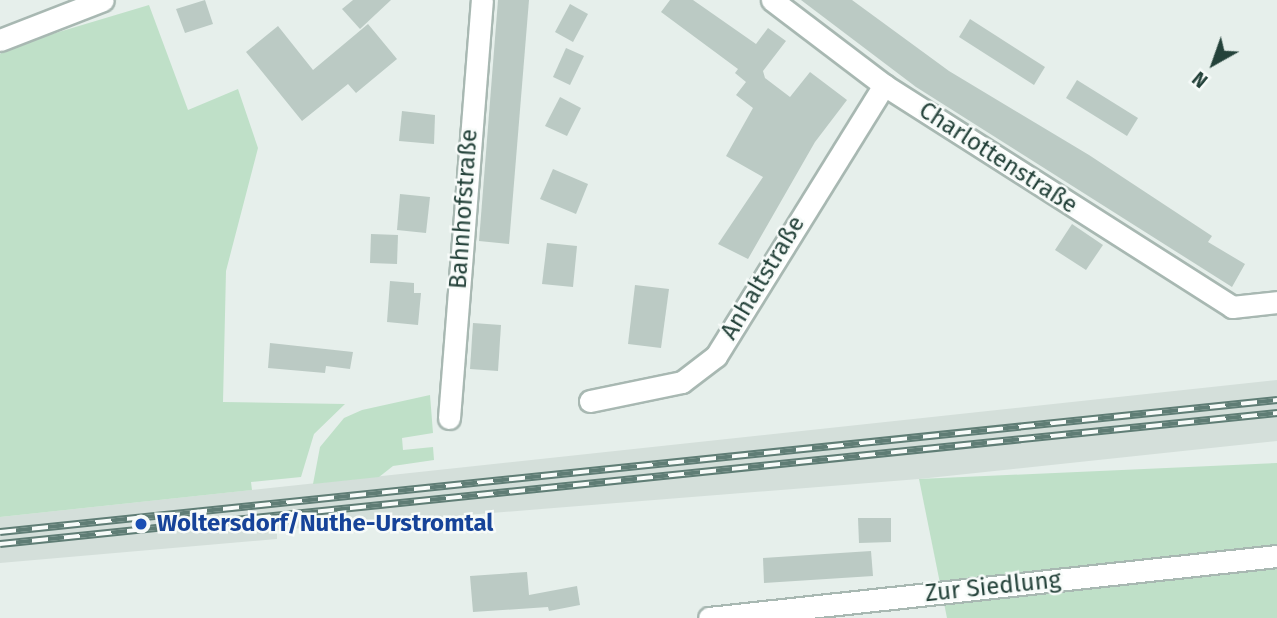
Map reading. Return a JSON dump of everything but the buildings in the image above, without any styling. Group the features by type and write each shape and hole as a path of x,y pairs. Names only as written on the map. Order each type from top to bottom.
{"street":[{"path":"0,40 103,0"},
{"name":"Bahnhofstraße","path":"449,418 482,0"},
{"name":"Charlottenstraße","path":"772,0 884,85 1231,307 1277,302"},
{"name":"Anhaltstraße","path":"590,401 682,382 716,356 884,85"},
{"name":"Zur Siedlung","path":"709,618 1277,556"}],"shaded area":[{"path":"1277,380 1277,441 919,479 277,530 277,539 0,563 0,517"}],"green space":[{"path":"149,5 188,110 238,89 258,148 226,271 223,402 345,404 314,434 301,477 251,482 252,490 0,517 0,54 12,46"},
{"path":"430,395 433,433 402,438 403,450 433,447 434,460 393,466 379,477 313,484 320,447 344,418 362,410"},
{"path":"1277,463 1277,618 947,618 919,479"}],"railway":[{"path":"0,532 1277,400"},
{"path":"0,544 1277,413"}],"place":[{"name":"Woltersdorf/Nuthe-Urstromtal","path":"141,524"}]}
